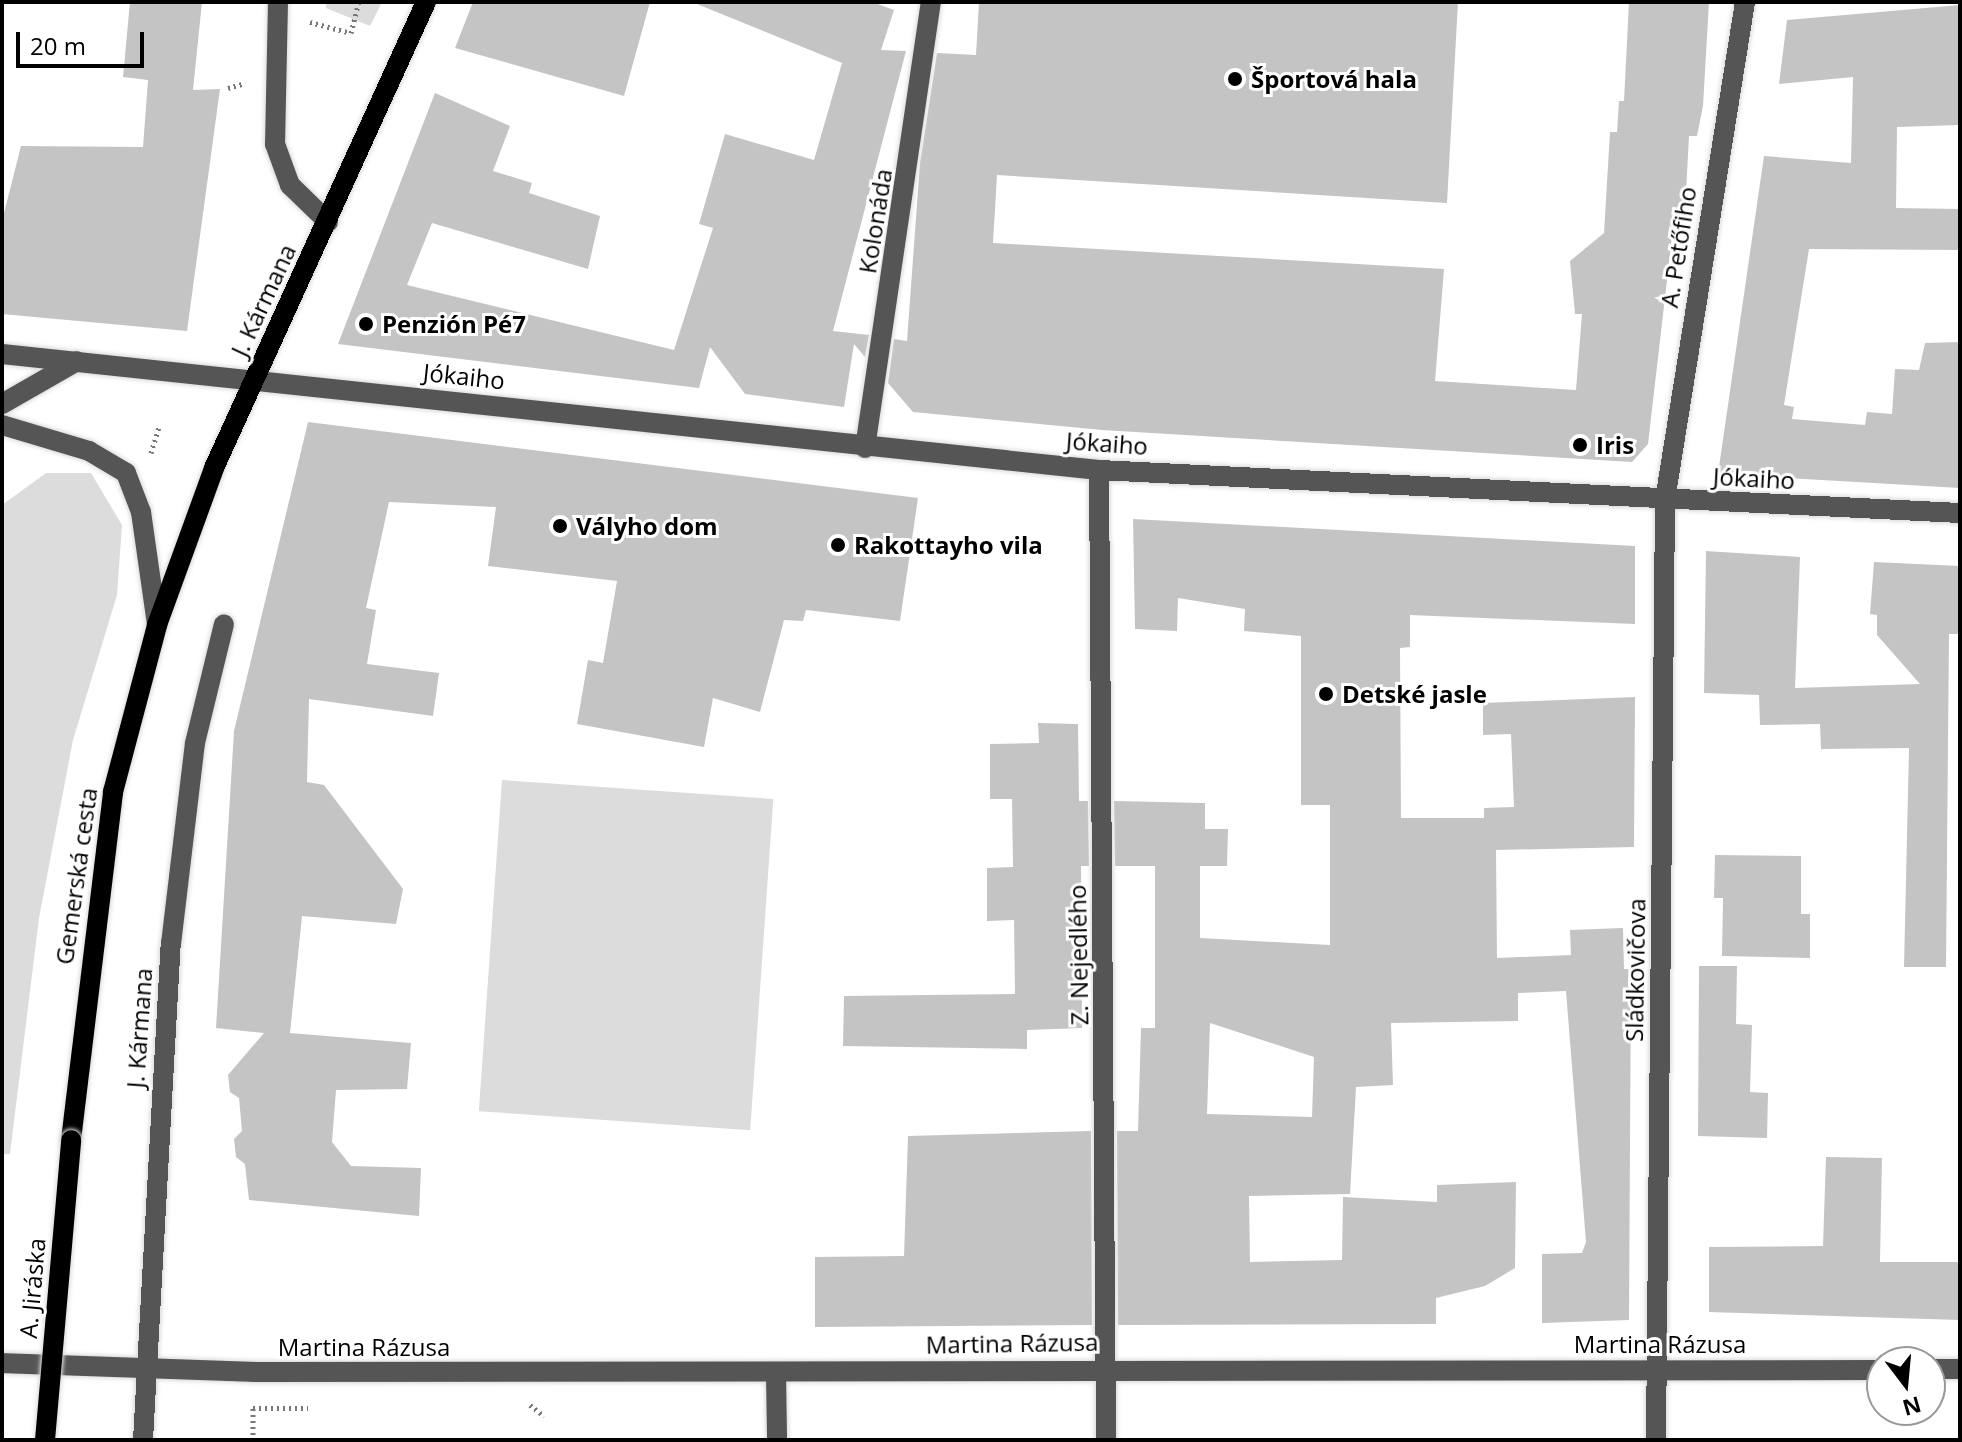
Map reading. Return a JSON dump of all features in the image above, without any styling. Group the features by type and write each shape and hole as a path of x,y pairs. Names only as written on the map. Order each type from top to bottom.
{"main road":[{"name":"J. Kármana","path":"157,625 254,380 426,2"},
{"name":"Gemerská cesta","path":"71,1140 113,792 157,625"},
{"name":"A. Jiráska","path":"45,1440 71,1140"}],"street":[{"path":"278,2 275,144 290,185 328,222"},
{"name":"Kolonáda","path":"865,448 931,2"},
{"name":"A. Petőfiho","path":"1665,500 1745,2"},
{"name":"Jókaiho","path":"2,354 865,448 1099,470 1960,513"},
{"path":"2,404 77,361"},
{"path":"2,425 89,451 126,473 141,512 157,625"},
{"name":"Z. Nejedlého","path":"1099,470 1108,1368 1106,1440"},
{"name":"Sládkovičova","path":"1656,1440 1665,500"},
{"name":"J. Kármana","path":"143,1440 142,1367 171,944 195,743 224,624"},
{"name":"Martina Rázusa","path":"2,1363 776,1373 1108,1368 1866,1370"},
{"path":"776,1373 777,1440"}],"path":[{"path":"312,12 309,22 351,33 359,2"},
{"path":"150,454 159,426"}],"shaded area":[{"path":"326,2 382,2 370,26 326,8"},
{"path":"46,473 91,473 122,525 117,595 73,740 39,918 10,1154 2,1154 2,505"},
{"path":"502,780 773,799 750,1130 479,1111"}],"building":[{"path":"130,2 202,2 193,90 220,89 187,331 2,314 2,221 21,146 143,147 148,80 123,77"},
{"path":"473,2 650,2 624,96 455,48"},
{"path":"692,2 872,2 894,10 881,50 906,51 833,331 869,335 865,357 854,344 844,407 745,394 710,347 699,388 338,344 435,93 510,126 493,171 532,183 529,193 600,216 588,269 432,223 407,285 674,350 713,228 699,224 725,134 814,160 842,63"},
{"path":"979,2 1458,2 1447,203 997,175 993,243 1444,269 1435,381 1576,390 1582,314 1575,314 1570,261 1604,233 1610,132 1617,132 1619,101 1624,101 1629,2 1709,2 1703,106 1697,136 1689,136 1685,211 1675,211 1648,444 1632,462 1102,430 913,412 888,383 894,339 907,341 920,163 937,53 976,55"},
{"path":"1960,5 1960,125 1897,127 1896,208 1960,209 1960,250 1809,249 1784,405 1794,407 1792,419 1865,425 1867,412 1892,414 1895,369 1919,370 1925,343 1960,342 1960,488 1718,474 1764,156 1851,163 1853,77 1779,84 1787,20"},
{"path":"308,422 918,498 900,621 806,610 803,621 784,620 760,712 713,698 704,747 577,724 588,660 603,663 617,581 488,566 496,507 389,502 366,608 376,610 367,664 439,673 433,716 309,699 307,782 324,785 403,889 396,924 302,916 290,1033 411,1043 407,1089 336,1090 332,1142 351,1166 421,1168 419,1216 249,1200 245,1164 236,1157 234,1139 242,1131 239,1098 230,1092 228,1075 264,1033 216,1028 234,731"},
{"path":"1133,519 1635,546 1635,624 1410,615 1410,647 1400,648 1401,818 1484,818 1484,808 1514,807 1511,734 1483,735 1483,703 1635,697 1634,847 1496,850 1497,958 1571,955 1570,930 1623,928 1624,969 1631,969 1629,1320 1542,1323 1542,1254 1582,1253 1586,1242 1566,991 1518,993 1518,1021 1391,1023 1393,1085 1356,1087 1350,1194 1249,1196 1250,1262 1342,1260 1343,1197 1437,1202 1437,1185 1516,1182 1515,1268 1485,1286 1436,1298 1436,1324 1118,1325 1117,1131 1138,1131 1141,1028 1155,1028 1155,866 1115,866 1114,801 1205,803 1205,829 1228,829 1227,866 1200,866 1200,938 1330,945 1330,805 1301,805 1301,636 1244,631 1245,609 1178,598 1177,631 1135,629","holes":["1210,1023 1314,1057 1312,1117 1207,1114"]},
{"path":"1706,551 1800,557 1795,688 1920,684 1877,635 1877,615 1870,614 1874,562 1960,566 1960,634 1949,634 1946,967 1904,967 1909,748 1821,749 1820,724 1760,725 1759,695 1704,693"},
{"path":"1038,723 1078,724 1079,801 1088,801 1089,866 1081,866 1082,1028 1027,1030 1027,1049 843,1046 844,996 1015,994 1014,920 987,921 987,868 1013,867 1012,799 990,799 990,744 1039,743"},
{"path":"1715,855 1801,856 1801,914 1810,914 1810,958 1722,956 1723,898 1714,898"},
{"path":"1699,966 1737,966 1736,1024 1752,1025 1750,1092 1768,1093 1767,1138 1698,1136"},
{"path":"1091,1131 1092,1325 815,1327 815,1257 904,1256 908,1136"},
{"path":"1826,1157 1882,1158 1880,1262 1960,1262 1960,1320 1709,1312 1709,1247 1823,1246"}],"place":[{"name":"Športová hala","path":"1235,79"},
{"name":"Penzión Pé7","path":"366,324"},
{"name":"Iris","path":"1580,445"},
{"name":"Vályho dom","path":"560,526"},
{"name":"Rakottayho vila","path":"838,545"},
{"name":"Detské jasle","path":"1326,694"}]}
